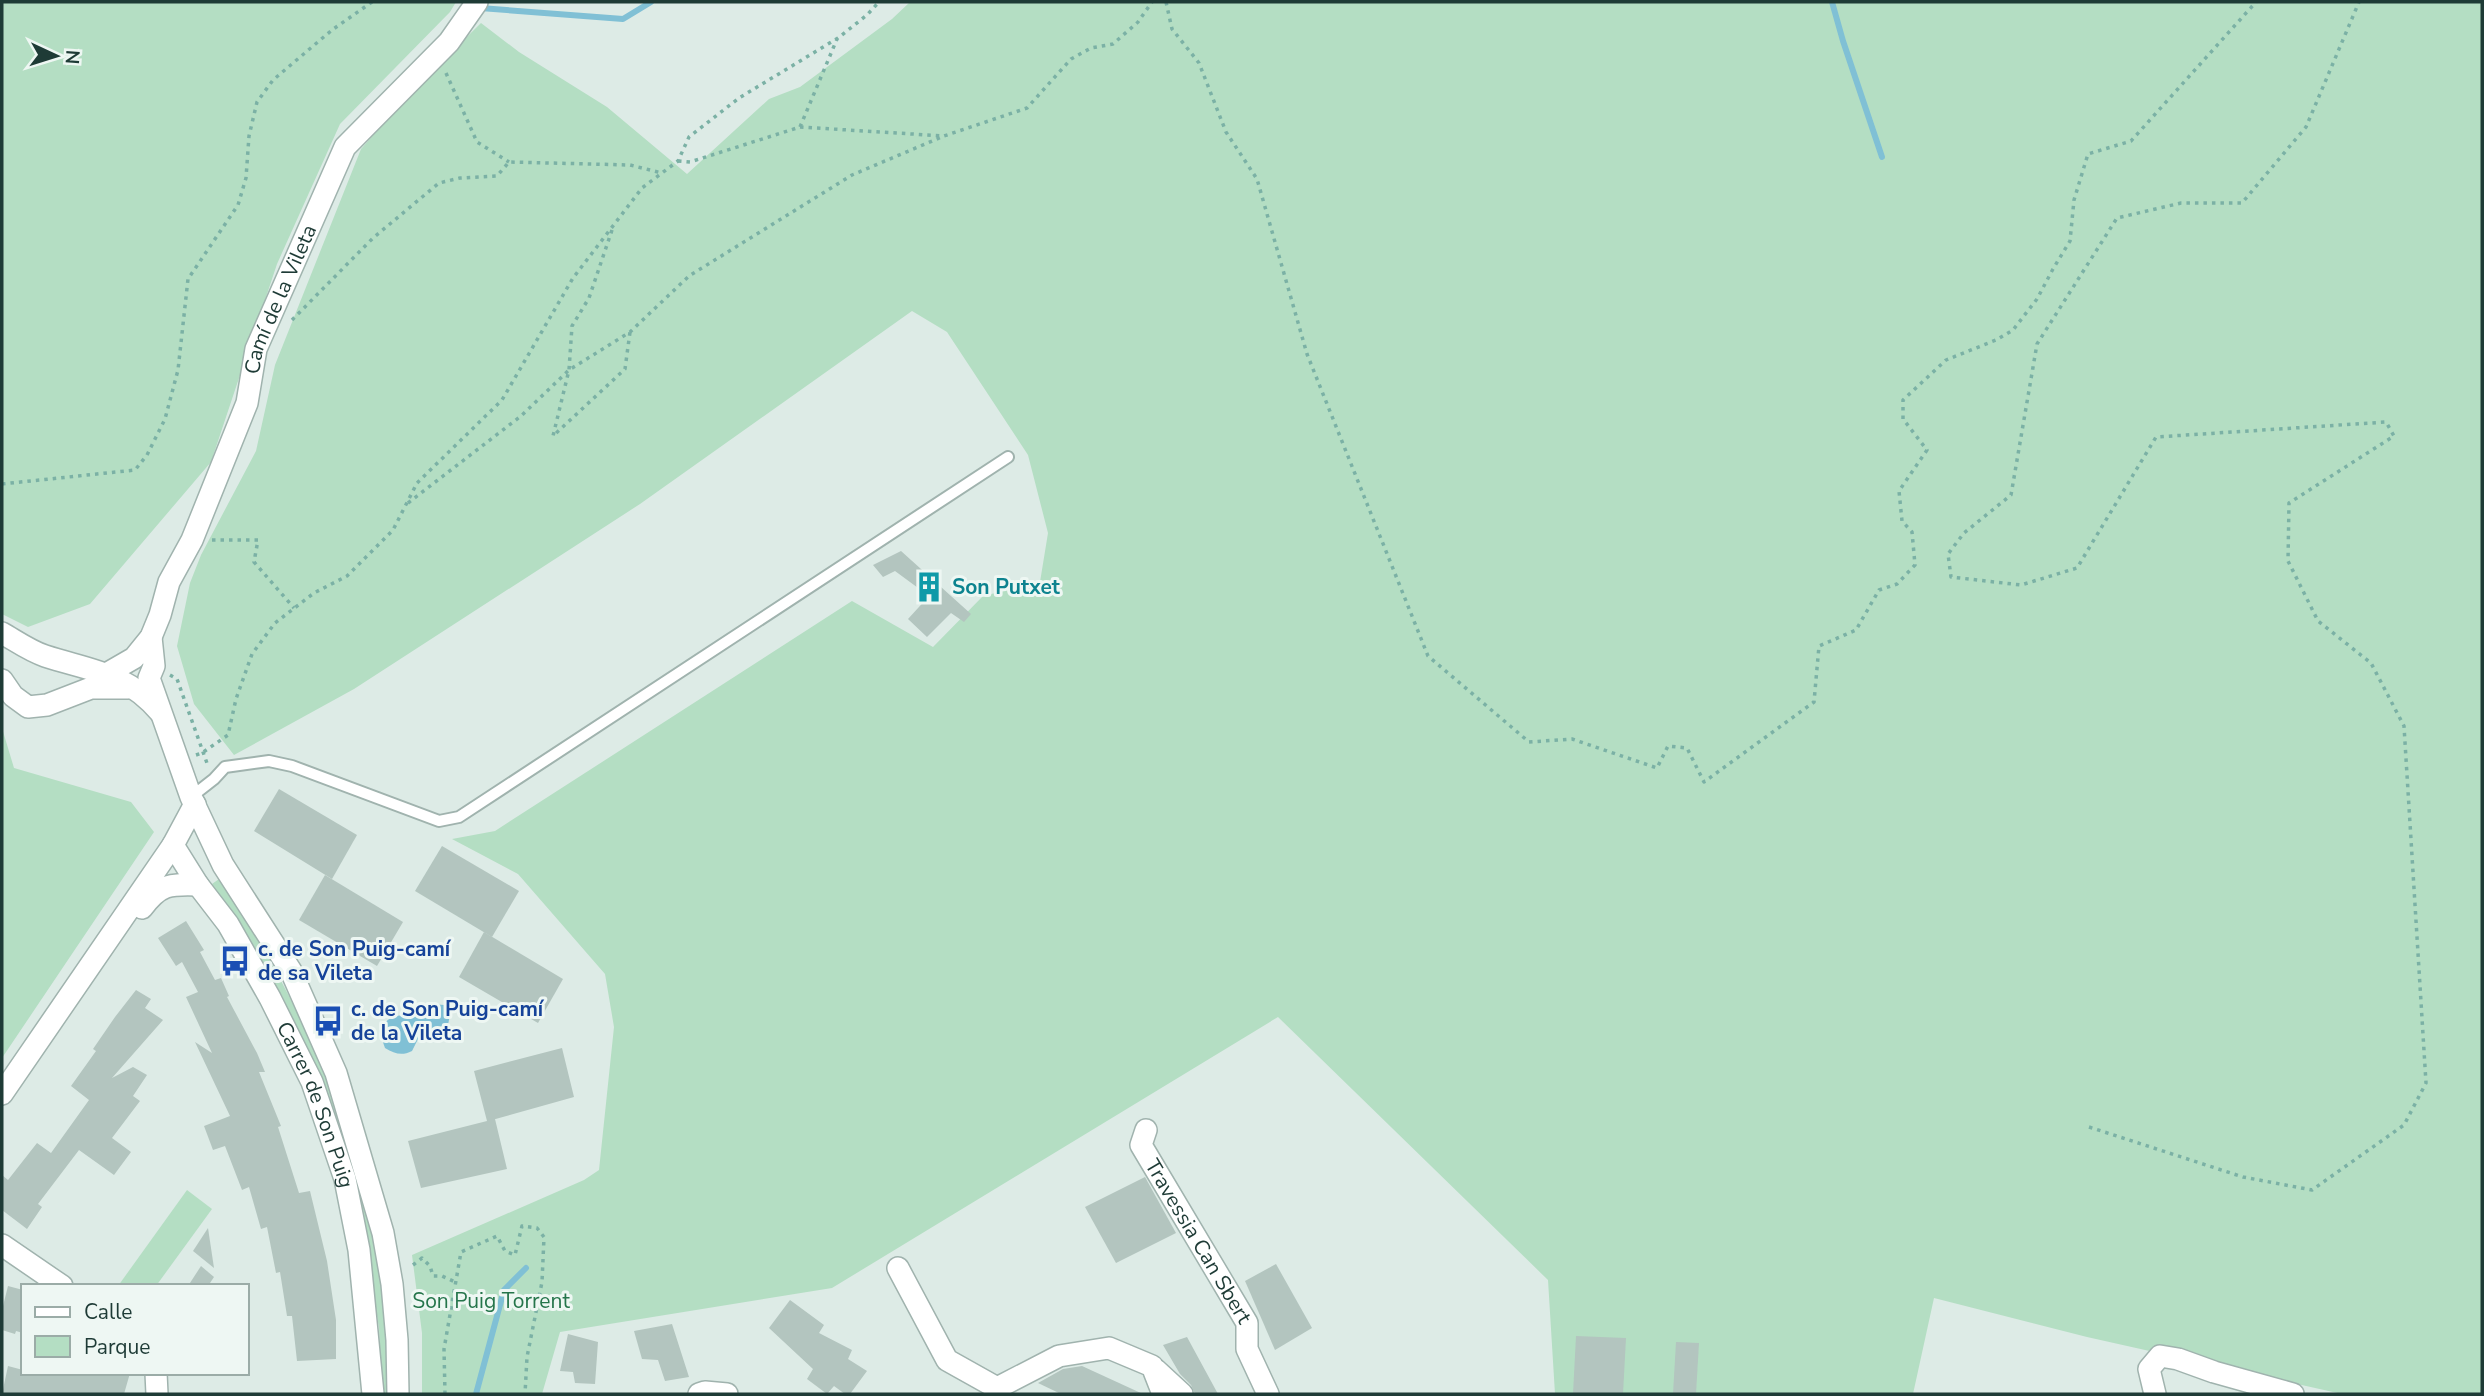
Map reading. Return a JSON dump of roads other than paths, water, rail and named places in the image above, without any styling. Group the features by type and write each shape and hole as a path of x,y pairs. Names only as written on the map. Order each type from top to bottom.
{"street":[{"name":"Camí de la Vileta","path":"108,673 134,658 151,637 169,582 192,540 247,403 256,349 345,147 449,42 477,2"},
{"path":"2,633 43,655 141,683 148,698 164,718 193,801 176,838 2,1094"},
{"name":"Camí de la Vileta","path":"141,683 154,666 151,637"},
{"path":"2,680 13,696 28,707 47,705 91,688 141,683"},
{"name":"Carrer de Son Puig","path":"193,801 223,865 290,971 335,1073 383,1233 392,1284 398,1394"},
{"name":"Carrer de Son Puig","path":"176,838 199,841 223,865"},
{"name":"Carrer de Son Puig","path":"176,838 198,885 228,924 270,998 312,1082 345,1179 359,1250 373,1394"},
{"path":"120,922 137,915 159,889 175,884 198,885"},
{"name":"Travessia Can Sbert","path":"1146,1130 1142,1145 1247,1324 1247,1349 1268,1394"},
{"path":"2,1245 59,1284"},
{"path":"898,1268 947,1360 997,1388 1059,1356 1109,1348 1152,1366 1182,1394"},
{"path":"2155,1394 2149,1369 2160,1356 2179,1359 2214,1372 2293,1394"},
{"path":"1152,1366 1163,1394"},
{"path":"156,1375 157,1394"},
{"path":"699,1394 727,1394"}],"lane":[{"path":"193,801 225,767 269,761 292,766 439,821 458,817 1008,457"}],"water":[{"path":"432,1004 451,1009 448,1025 418,1039 408,1053 398,1054 385,1048 379,1031 385,1023 397,1016 417,1014"}],"waterway":[{"path":"480,8 623,19 651,2"},
{"path":"1832,2 1882,157"},
{"path":"476,1394 504,1290 526,1268"}],"place":[{"name":"Son Putxet","path":"929,587"},
{"name":"c. de Son Puig-camí de sa Vileta","path":"235,961"},
{"name":"c. de Son Puig-camí de la Vileta","path":"328,1021"}],"park label":[{"name":"Son Puig Torrent","path":"491,1301"}]}
